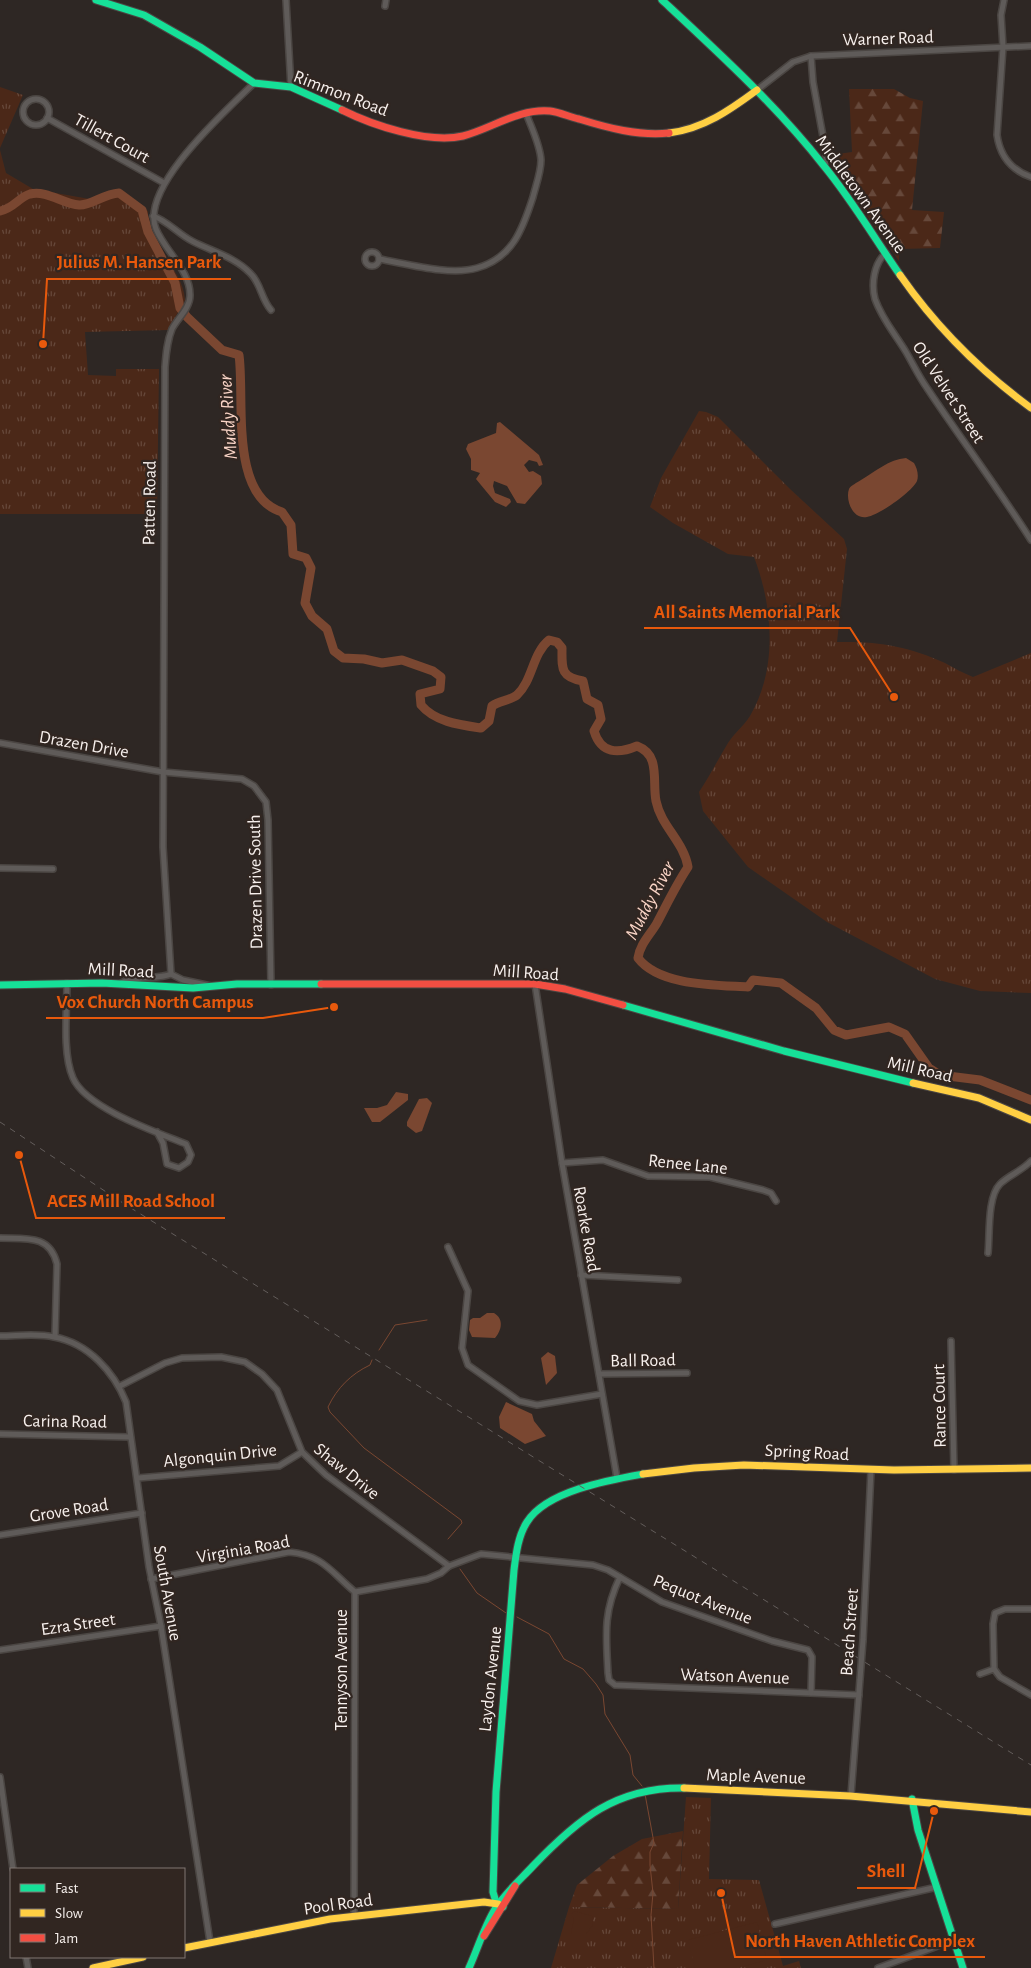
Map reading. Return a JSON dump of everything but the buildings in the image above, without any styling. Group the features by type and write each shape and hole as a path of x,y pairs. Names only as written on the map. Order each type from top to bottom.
{"street":[{"name":"Rimmon Road","path":"96,0 144,15 200,47 254,83 291,87 366,122 436,138 463,136 526,113 550,111 626,133 664,135 689,129 721,116 757,90"},
{"path":"286,0 291,87"},
{"name":"Middletown Avenue","path":"662,0 757,90 824,165 946,334 989,376 1031,408"},
{"path":"1004,0 1001,15 1003,47 996,128 998,143 1006,161 1018,170 1031,176"},
{"name":"Warner Road","path":"757,90 793,62 811,56 1031,46"},
{"path":"811,56 812,82 826,153 824,165"},
{"path":"254,83 184,154 164,183 153,216 164,220 178,233 193,242 240,264 252,274 266,305 271,310"},
{"name":"Tillert Court","path":"32,99 41,99 49,110 47,118 41,124 28,123 23,116 25,104 32,99"},
{"path":"379,259 462,270 477,268 493,262 507,251 524,226 540,170 540,149 526,113"},
{"name":"Tillert Court","path":"47,118 164,183"},
{"name":"Patten Road","path":"153,216 156,228 187,280 190,297 169,338 164,366 163,871 171,974"},
{"name":"Old Velvet Street","path":"886,253 877,264 874,286 875,297 882,316 906,350 927,388 993,480 1031,540"},
{"name":"Drazen Drive","path":"0,743 163,772"},
{"name":"Drazen Drive South","path":"163,772 242,779 254,786 266,802 268,820 271,984"},
{"path":"0,868 53,869"},
{"path":"120,984 127,980 156,978 171,974 183,980 205,983 212,986"},
{"path":"67,983 68,1057 76,1085 99,1105 186,1144 191,1155 184,1166 173,1168 167,1164 163,1142 157,1132"},
{"name":"Mill Road","path":"0,984 120,984 179,988 237,984 536,984 565,989 784,1051 979,1098 1031,1120"},
{"name":"Roarke Road","path":"536,984 562,1163 618,1478"},
{"name":"Renee Lane","path":"562,1163 604,1160 648,1176 710,1176 764,1190 771,1193 776,1201"},
{"path":"988,1253 992,1199 995,1190 1001,1183 1019,1172 1031,1161"},
{"path":"0,1238 33,1239 48,1245 55,1256 57,1264 54,1337"},
{"path":"448,1247 468,1291 462,1348 468,1365 519,1400 537,1405 602,1394"},
{"path":"582,1275 678,1280"},
{"name":"South Avenue","path":"0,1336 54,1337 81,1348 99,1360 120,1386 126,1402 151,1579 161,1626 210,1942"},
{"name":"Rance Court","path":"951,1341 954,1470"},
{"name":"Shaw Drive","path":"120,1386 165,1363 182,1358 221,1357 245,1362 262,1374 277,1390 302,1452 326,1475 449,1566"},
{"name":"Ball Road","path":"599,1374 687,1373"},
{"name":"Carina Road","path":"0,1434 130,1437"},
{"name":"Algonquin Drive","path":"138,1478 279,1466 302,1452"},
{"name":"Spring Road","path":"585,1488 618,1478 743,1464 871,1470 1031,1468"},
{"name":"Beach Street","path":"851,1795 863,1640 871,1470"},
{"name":"Laydon Avenue","path":"500,1906 493,1892 494,1801 517,1557 521,1533 533,1513 554,1498 585,1488"},
{"name":"Grove Road","path":"0,1535 142,1513"},
{"name":"Virginia Road","path":"151,1579 289,1552 304,1553 319,1559 355,1592"},
{"name":"Tennyson Avenue","path":"354,1916 355,1592 428,1579 441,1573 449,1566 481,1554 517,1557"},
{"name":"Pequot Avenue","path":"517,1557 593,1565 620,1577 662,1602 810,1652 811,1693"},
{"name":"Watson Avenue","path":"620,1577 611,1595 607,1612 608,1673 611,1683 620,1685 859,1695"},
{"path":"1031,1609 1004,1609 995,1613 993,1624 994,1669 1000,1677 1031,1695"},
{"name":"Ezra Street","path":"0,1650 161,1626"},
{"path":"980,1674 994,1669"},
{"path":"0,1777 13,1868"},
{"name":"Maple Avenue","path":"469,1968 483,1937 485,1926 509,1890 587,1814 610,1800 633,1792 668,1788 851,1795 912,1799 1031,1812"},
{"path":"912,1799 918,1830 963,1968"},
{"path":"774,1924 937,1887"},
{"name":"Pool Road","path":"185,1948 279,1928 354,1916 484,1902 500,1906"},
{"path":"878,1968 954,1940"},
{"path":"93,1968 138,1958"}],"green space":[{"path":"0,87 23,95 0,148"},
{"path":"849,89 894,89 910,98 923,101 912,210 944,212 940,248 899,249 899,261 830,164 831,155 852,152"},
{"path":"0,150 6,173 33,189 95,200 114,192 148,211 148,223 157,245 183,288 185,300 168,330 85,332 88,375 116,376 116,369 159,369 157,514 0,514"},
{"path":"699,411 718,417 790,489 844,539 847,549 837,642 866,642 918,652 973,677 1031,653 1031,993 980,991 935,979 827,922 748,867 703,811 699,792 730,739 750,716 759,697 769,658 770,637 765,596 754,557 728,554 673,523 650,507 661,478"},
{"path":"686,1797 711,1798 709,1879 759,1880 783,1966 799,1961 801,1968 551,1968 569,1907 678,1909"},
{"path":"683,1831 678,1909 569,1907 577,1885 613,1856 642,1839"},
{"path":"574,1911 592,1916 593,1925 586,1934 571,1934 574,1918 571,1915"},
{"path":"757,1922 767,1960 737,1968 695,1968 688,1940"}],"shaded area":[{"path":"500,422 539,455 543,465 539,466 537,462 529,460 524,465 529,472 533,471 541,476 542,484 525,504 517,503 507,486 494,481 495,493 510,499 511,502 506,507 495,502 476,479 480,473 471,470 471,459 466,449 468,444 496,433 497,423"},
{"path":"906,458 914,463 917,469 918,479 914,486 895,502 879,512 862,517 854,512 849,503 849,489 888,463"},
{"path":"396,1092 408,1094 408,1100 380,1122 372,1122 364,1108 377,1108 387,1105"},
{"path":"427,1098 432,1103 422,1131 416,1133 407,1126 407,1122 419,1099"},
{"path":"487,1313 494,1313 501,1321 497,1335 495,1338 472,1337 469,1330 470,1320 480,1318"},
{"path":"548,1352 555,1356 557,1373 546,1385 541,1358"},
{"path":"506,1402 532,1414 534,1421 546,1436 525,1444 500,1428 499,1417"}],"waterway":[{"name":"Muddy River","path":"0,211 9,208 26,196 36,193 49,195 79,205 88,204 108,195 119,193 142,210 148,232 175,283 180,308 222,350 239,355 241,420 247,467 254,487 265,502 282,512 291,525 293,554 306,558 311,568 305,603 312,616 327,629 334,651 343,658 364,659 382,663 402,660 433,671 441,677 440,689 420,694 421,705 441,719 456,724 481,728 489,721 492,706 514,697 522,689 543,646 549,640 557,642 562,648 562,661 566,674 583,681 587,699 598,705 601,719 594,731 601,744 606,748 617,751 637,746 645,750 650,756 653,762 655,793 659,810 686,858 688,867 639,953 638,958 647,967 674,979 705,984 748,987 753,980 781,983 816,1008 834,1030 846,1035 889,1027 905,1034 929,1068 940,1075 980,1080 1031,1100"},
{"path":"379,1350 395,1325 427,1320"},
{"path":"372,1360 370,1365 351,1377 340,1388 328,1407 330,1412 364,1448 461,1520 462,1523 448,1539"},
{"path":"460,1569 477,1593 506,1613"},
{"path":"517,1617 549,1634 564,1659 583,1669 596,1684 603,1695 605,1714 630,1755 633,1775 642,1786"},
{"path":"645,1794 654,1843 650,1852 653,1893 651,1915 654,1968"}],"railway":[{"path":"0,1122 126,1205 1031,1765"}],"traffic: fast":[{"path":"96,0 144,15 200,47 254,83 291,87 342,110"},
{"path":"662,0 746,80 806,143 844,192 900,275"},
{"path":"0,985 102,983 193,988 237,984 321,984"},
{"path":"623,1005 784,1051 913,1083"},
{"path":"503,1907 496,1902 493,1892 496,1792 514,1570 519,1539 527,1522 536,1511 548,1502 579,1489 643,1474"},
{"path":"469,1968 488,1923 499,1903 518,1881 566,1834 583,1820 618,1800 638,1793 660,1789 684,1788"},
{"path":"912,1799 918,1830 963,1968"}],"traffic: slow":[{"path":"669,133 681,131 716,118 757,90"},
{"path":"900,275 929,313 960,347 994,379 1031,408"},
{"path":"913,1083 979,1098 1031,1120"},
{"path":"643,1474 744,1465 894,1470 1031,1468"},
{"path":"684,1788 850,1796 1031,1812"},
{"path":"185,1948 330,1919 484,1902 498,1904"},
{"path":"93,1968 138,1958"}],"traffic: jam":[{"path":"342,110 369,122 401,132 434,137 449,138 463,136 516,116 539,111 550,111 623,130 657,134 669,133"},
{"path":"321,984 535,984 565,989 623,1005"},
{"path":"484,1936 515,1886"}],"place":[{"name":"Julius M. Hansen Park","path":"43,344"},
{"name":"All Saints Memorial Park","path":"894,697"},
{"name":"Vox Church North Campus","path":"334,1007"},
{"name":"ACES Mill Road School","path":"19,1155"},
{"name":"Shell","path":"934,1811"},
{"name":"North Haven Athletic Complex","path":"721,1893"}]}
